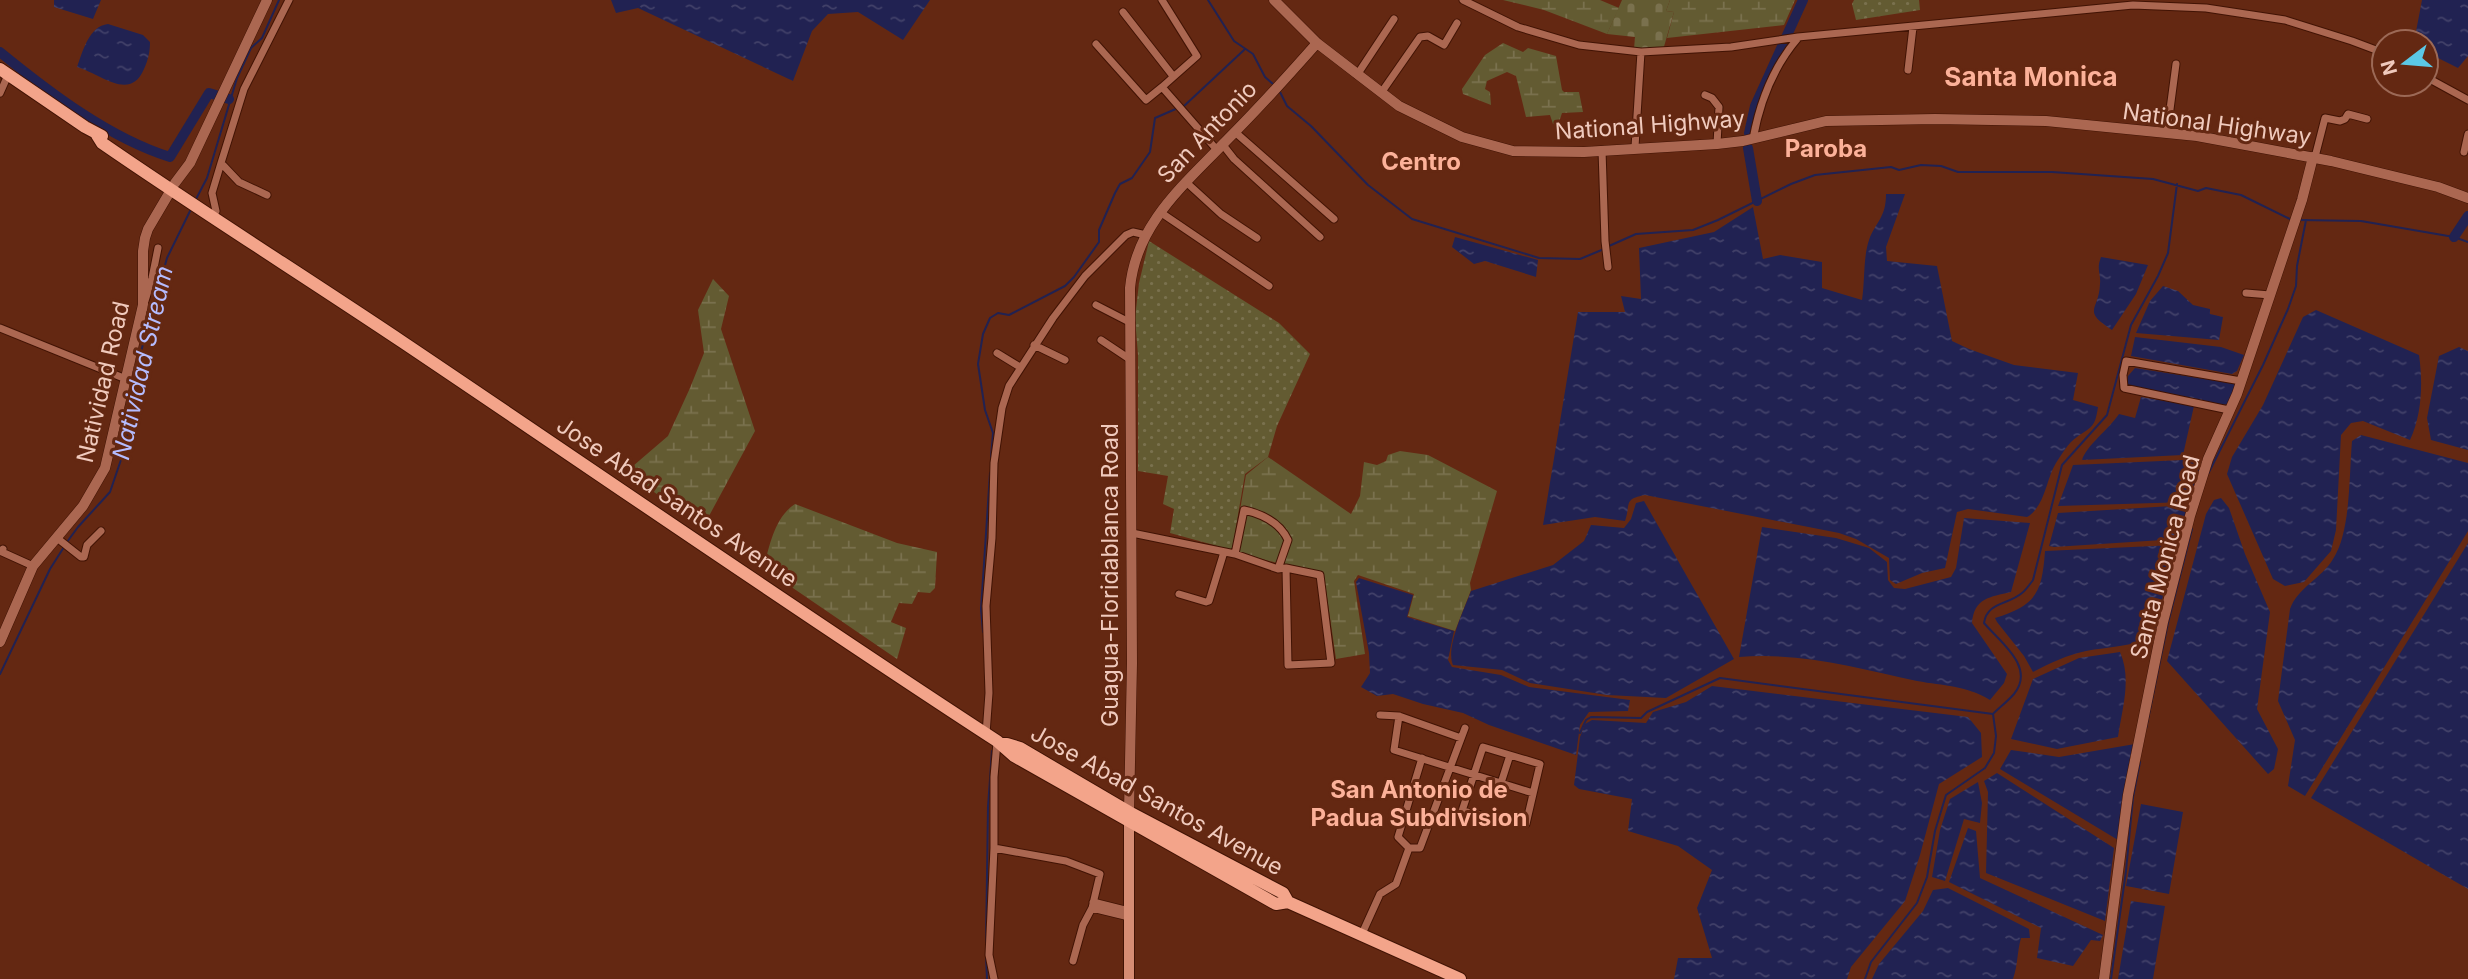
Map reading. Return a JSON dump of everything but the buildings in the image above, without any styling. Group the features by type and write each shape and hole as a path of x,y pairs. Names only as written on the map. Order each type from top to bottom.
{"highway":[{"name":"Jose Abad Santos Avenue","path":"4,72 97,135 102,143 211,210 319,288 870,659 995,740 1014,756 1129,817 1276,904 1288,902 1460,979"}],"main road":[{"name":"Natividad Road","path":"0,642 33,566 83,506 105,468 143,304 145,238 152,221 177,189 267,0"},
{"name":"National Highway","path":"1274,0 1317,43 1399,106 1462,137 1513,151 1717,144 1753,139 1826,121 1935,118 2046,121 2197,135 2314,157 2468,198"},
{"name":"San Antonio","path":"1136,256 1160,212 1317,43"},
{"name":"Santa Monica Road","path":"2104,979 2128,795 2164,622 2190,516 2208,459 2241,382 2314,157"},
{"name":"Guagua-Floridablanca Road","path":"1129,979 1132,533 1130,288 1136,256"}],"street":[{"path":"211,210 212,193 244,89 289,0"},
{"path":"1096,44 1146,100 1197,56 1162,0"},
{"path":"1464,0 1518,27 1579,45 1641,52 1731,47 1798,37 2125,3 2206,8 2285,20 2370,48"},
{"path":"1123,12 1173,76"},
{"path":"1357,75 1394,19"},
{"path":"1381,93 1420,37 1428,36 1444,45 1457,23"},
{"path":"1908,70 1913,27"},
{"path":"1753,139 1759,106 1770,81 1798,37"},
{"path":"1634,147 1641,52"},
{"path":"2167,132 2176,64"},
{"path":"0,93 4,72"},
{"path":"2440,85 2468,100"},
{"path":"1161,87 1180,110 1320,237"},
{"path":"1705,95 1720,107 1717,144"},
{"path":"2314,157 2325,118 2340,121 2348,114 2367,119"},
{"path":"1235,132 1334,219"},
{"path":"2464,152 2468,134"},
{"path":"1602,150 1608,262"},
{"path":"221,163 245,186 267,195"},
{"path":"1186,182 1221,214 1257,238"},
{"path":"1160,212 1269,286"},
{"path":"993,979 989,955 995,740 989,693 986,606 992,538 994,463 1002,408 1009,386 1020,367 1073,290 1116,244 1130,233 1146,235"},
{"path":"143,304 158,248"},
{"path":"2246,293 2270,295"},
{"path":"1096,305 1131,323"},
{"path":"0,328 126,379"},
{"path":"1101,340 1131,360"},
{"path":"1034,345 1065,360"},
{"path":"998,353 1020,367"},
{"path":"2229,410 2124,388 2126,360 2241,382"},
{"path":"1132,533 1235,554 1282,568 1320,575 1331,663 1288,664 1282,568 1288,540 1283,529 1253,512 1244,510 1235,554"},
{"path":"58,539 84,557 87,545 101,531"},
{"path":"3,549 2,552 33,566"},
{"path":"1179,594 1209,601 1224,552"},
{"path":"1380,715 1399,716 1461,737"},
{"path":"1399,716 1394,750 1533,793"},
{"path":"1422,758 1398,837 1409,848 1420,848 1465,727"},
{"path":"1483,747 1510,755 1540,765 1526,824 1462,811 1483,747"},
{"path":"1501,783 1510,755"},
{"path":"994,848 1066,861 1098,872 1100,878 1073,961"},
{"path":"1361,936 1380,894 1396,884 1409,848"},
{"path":"1092,905 1129,914"}],"green space":[{"path":"1503,0 1600,0 1619,8 1607,34 1544,10"},
{"path":"1622,0 1670,0 1666,11 1674,12 1663,50 1634,49 1635,37 1607,34"},
{"path":"1670,0 1795,0 1784,25 1667,38 1674,12 1666,11"},
{"path":"1854,0 1919,0 1920,10 1856,20 1852,4"},
{"path":"1503,43 1523,52 1528,48 1556,56 1562,90 1579,92 1583,112 1562,113 1558,125 1553,124 1550,115 1526,117 1516,76 1507,72 1487,81 1485,89 1490,92 1491,105 1463,94 1462,89 1485,55"},
{"path":"1149,241 1279,323 1310,354 1277,426 1268,457 1245,474 1232,550 1170,533 1174,509 1163,504 1168,476 1138,471 1138,355 1135,318 1139,283"},
{"path":"713,279 729,296 721,329 755,431 703,527 626,472 668,436 690,388 704,353 698,310"},
{"path":"1400,451 1428,455 1497,491 1470,583 1471,590 1455,631 1408,616 1414,594 1358,575 1354,581 1365,654 1336,659 1325,583 1321,575 1233,551 1246,475 1268,457 1351,514 1360,496 1364,462 1377,465 1386,461 1388,455"},
{"path":"795,504 897,543 937,552 935,588 930,593 918,592 912,604 899,603 891,622 906,628 897,659 765,569 774,532 788,509"}],"water":[{"path":"54,0 101,0 93,19 54,7"},
{"path":"611,0 930,0 903,40 858,12 828,14 812,31 793,81 638,8 616,13"},
{"path":"2422,0 2468,0 2468,56 2458,68 2440,59 2440,28 2417,28"},
{"path":"108,24 143,35 150,42 144,69 131,84 114,83 77,67 91,34"},
{"path":"1886,194 1905,194 1886,247 1887,261 1937,266 1952,341 2014,365 2078,373 2073,400 2098,407 2092,426 2071,442 2056,463 2038,507 2033,512 2027,517 1968,509 1957,512 1945,568 1922,573 1896,584 1890,580 1889,558 1856,539 1839,533 1645,495 1633,498 1629,503 1625,521 1595,517 1543,525 1578,312 1625,312 1621,296 1641,299 1639,248 1714,232 1753,207 1763,259 1780,255 1822,262 1822,288 1862,300 1867,247 1882,214"},
{"path":"1455,237 1538,260 1536,277 1485,261 1474,264 1452,247"},
{"path":"2101,257 2148,265 2136,294 2112,330 2094,314 2099,293"},
{"path":"2163,286 2178,291 2193,305 2210,309 2210,314 2223,317 2219,340 2136,333 2150,301"},
{"path":"2316,310 2419,355 2420,398 2417,420 2410,440 2363,421 2351,423 2341,435 2336,530 2331,551 2304,582 2285,586 2273,579 2227,474 2232,457 2263,405 2303,317"},
{"path":"2135,337 2221,347 2244,355 2237,371 2232,374 2131,356"},
{"path":"2459,347 2468,351 2468,450 2431,440 2427,418 2439,356"},
{"path":"2135,368 2236,385 2228,404 2223,405 2125,387 2128,376"},
{"path":"2141,397 2194,406 2183,455 2082,460 2088,449 2119,414 2135,418"},
{"path":"2361,435 2468,463 2468,531 2305,796 2288,786 2295,740 2278,701 2290,609 2298,595 2328,566 2339,548 2348,503 2352,441"},
{"path":"2205,459 2188,502 2058,506 2073,465"},
{"path":"2221,498 2229,508 2270,612 2257,709 2278,749 2274,769 2268,774 2167,661 2206,514 2214,500"},
{"path":"1644,501 1734,659 1666,698 1607,695 1530,683 1502,670 1453,665 1451,658 1454,639 1471,591 1553,565 1584,541 1591,525 1624,528 1631,519 1636,503"},
{"path":"2188,505 2178,539 2049,546 2058,513"},
{"path":"1964,518 2030,523 2011,592 1984,600 1973,615 1972,623 2007,674 2004,683 1990,700 1963,689 1829,662 1784,657 1739,657 1762,527 1836,538 1869,548 1887,562 1888,580 1894,588 1905,589 1951,577 1956,568"},
{"path":"2468,543 2468,889 2311,798"},
{"path":"2175,545 2153,638 2079,653 2033,672 1995,618 2020,608 2035,595 2042,577 2045,551"},
{"path":"1359,578 1413,595 1407,617 1454,631 1448,660 1452,667 1501,675 1529,687 1630,700 1628,711 1589,712 1580,725 1576,755 1489,725 1463,713 1393,694 1377,696 1361,687 1370,673 1356,582"},
{"path":"2120,652 2126,683 2118,737 2057,749 2011,739 2033,679 2079,658"},
{"path":"1712,686 1968,717 1981,733 1982,757 1939,784 1905,901 1851,967 1847,979 1674,979 1678,958 1712,958 1697,908 1712,870 1678,846 1628,831 1632,799 1579,789 1574,785 1580,737 1585,724 1592,720 1646,723 1653,712 1686,702"},
{"path":"2135,744 2118,840 2000,769 2011,750 2059,757"},
{"path":"1997,773 2114,848 2105,921 1986,873 1988,792 1984,781"},
{"path":"1978,782 1982,803 1980,823 1964,819 1945,881 1932,877 1940,830 1950,799"},
{"path":"2141,804 2183,812 2169,894 2126,886"},
{"path":"1968,828 1976,831 1980,878 2103,935 2100,941 2091,940 2073,966 2037,958 2041,928 1949,882"},
{"path":"1948,888 2029,929 2030,938 2021,938 2013,979 1872,979 1879,964 1923,911 1933,890"},
{"path":"2131,901 2165,906 2153,979 2118,979"}],"waterway":[{"name":"Natividad Stream","path":"195,201 207,178 237,78 251,48 262,38 279,0"},
{"path":"1208,0 1234,41 1253,54 1265,77 1273,84"},
{"path":"1749,133 1755,106 1803,0"},
{"path":"1184,106 1244,50"},
{"path":"0,52 59,98 102,126 147,149 170,157 209,93 229,99"},
{"path":"1279,90 1287,106 1311,126 1368,185 1412,219 1539,258 1580,259 1604,249"},
{"path":"991,457 993,433 985,410 978,364 983,334 990,318 998,313 1009,315 1065,286 1074,277 1099,242 1099,230 1120,184 1132,178 1150,152 1155,118 1178,108"},
{"path":"1748,148 1757,201"},
{"path":"1609,246 1636,234 1693,230 1815,175 1891,167 1899,170 1921,165 1941,166 1958,172 2052,172 2153,179 2198,191 2206,188 2241,195 2290,219"},
{"path":"1580,733 1586,720 1591,717 1641,718 1647,712 1720,678 1993,714 2007,702 2020,684 2021,674 2013,656 1984,623 1986,616 1994,607 2022,593 2033,580 2062,465 2107,415 2131,325 2168,253 2177,184"},
{"name":"Natividad Stream","path":"67,542 110,492 125,448 142,348 167,258 191,209"},
{"path":"2454,237 2468,216"},
{"path":"2299,220 2361,221 2454,237 2468,242"},
{"path":"2208,474 2288,309 2296,286 2306,220"},
{"path":"983,632 981,609 990,473"},
{"path":"2146,729 2168,623 2192,529"},
{"name":"Natividad Stream","path":"0,674 50,569 64,547"},
{"path":"1865,979 1871,962 1917,903 1927,877 1935,831 1946,795 1985,768 1994,753 1996,736 1993,714"},
{"path":"986,943 988,807 992,751"},
{"path":"2111,979 2133,797 2140,762"},
{"path":"986,956 987,979"}],"district":[{"name":"Santa Monica","path":"2031,77"},
{"name":"Paroba","path":"1826,149"},
{"name":"Centro","path":"1421,162"},
{"name":"San Antonio de Padua Subdivision","path":"1419,804"}]}
